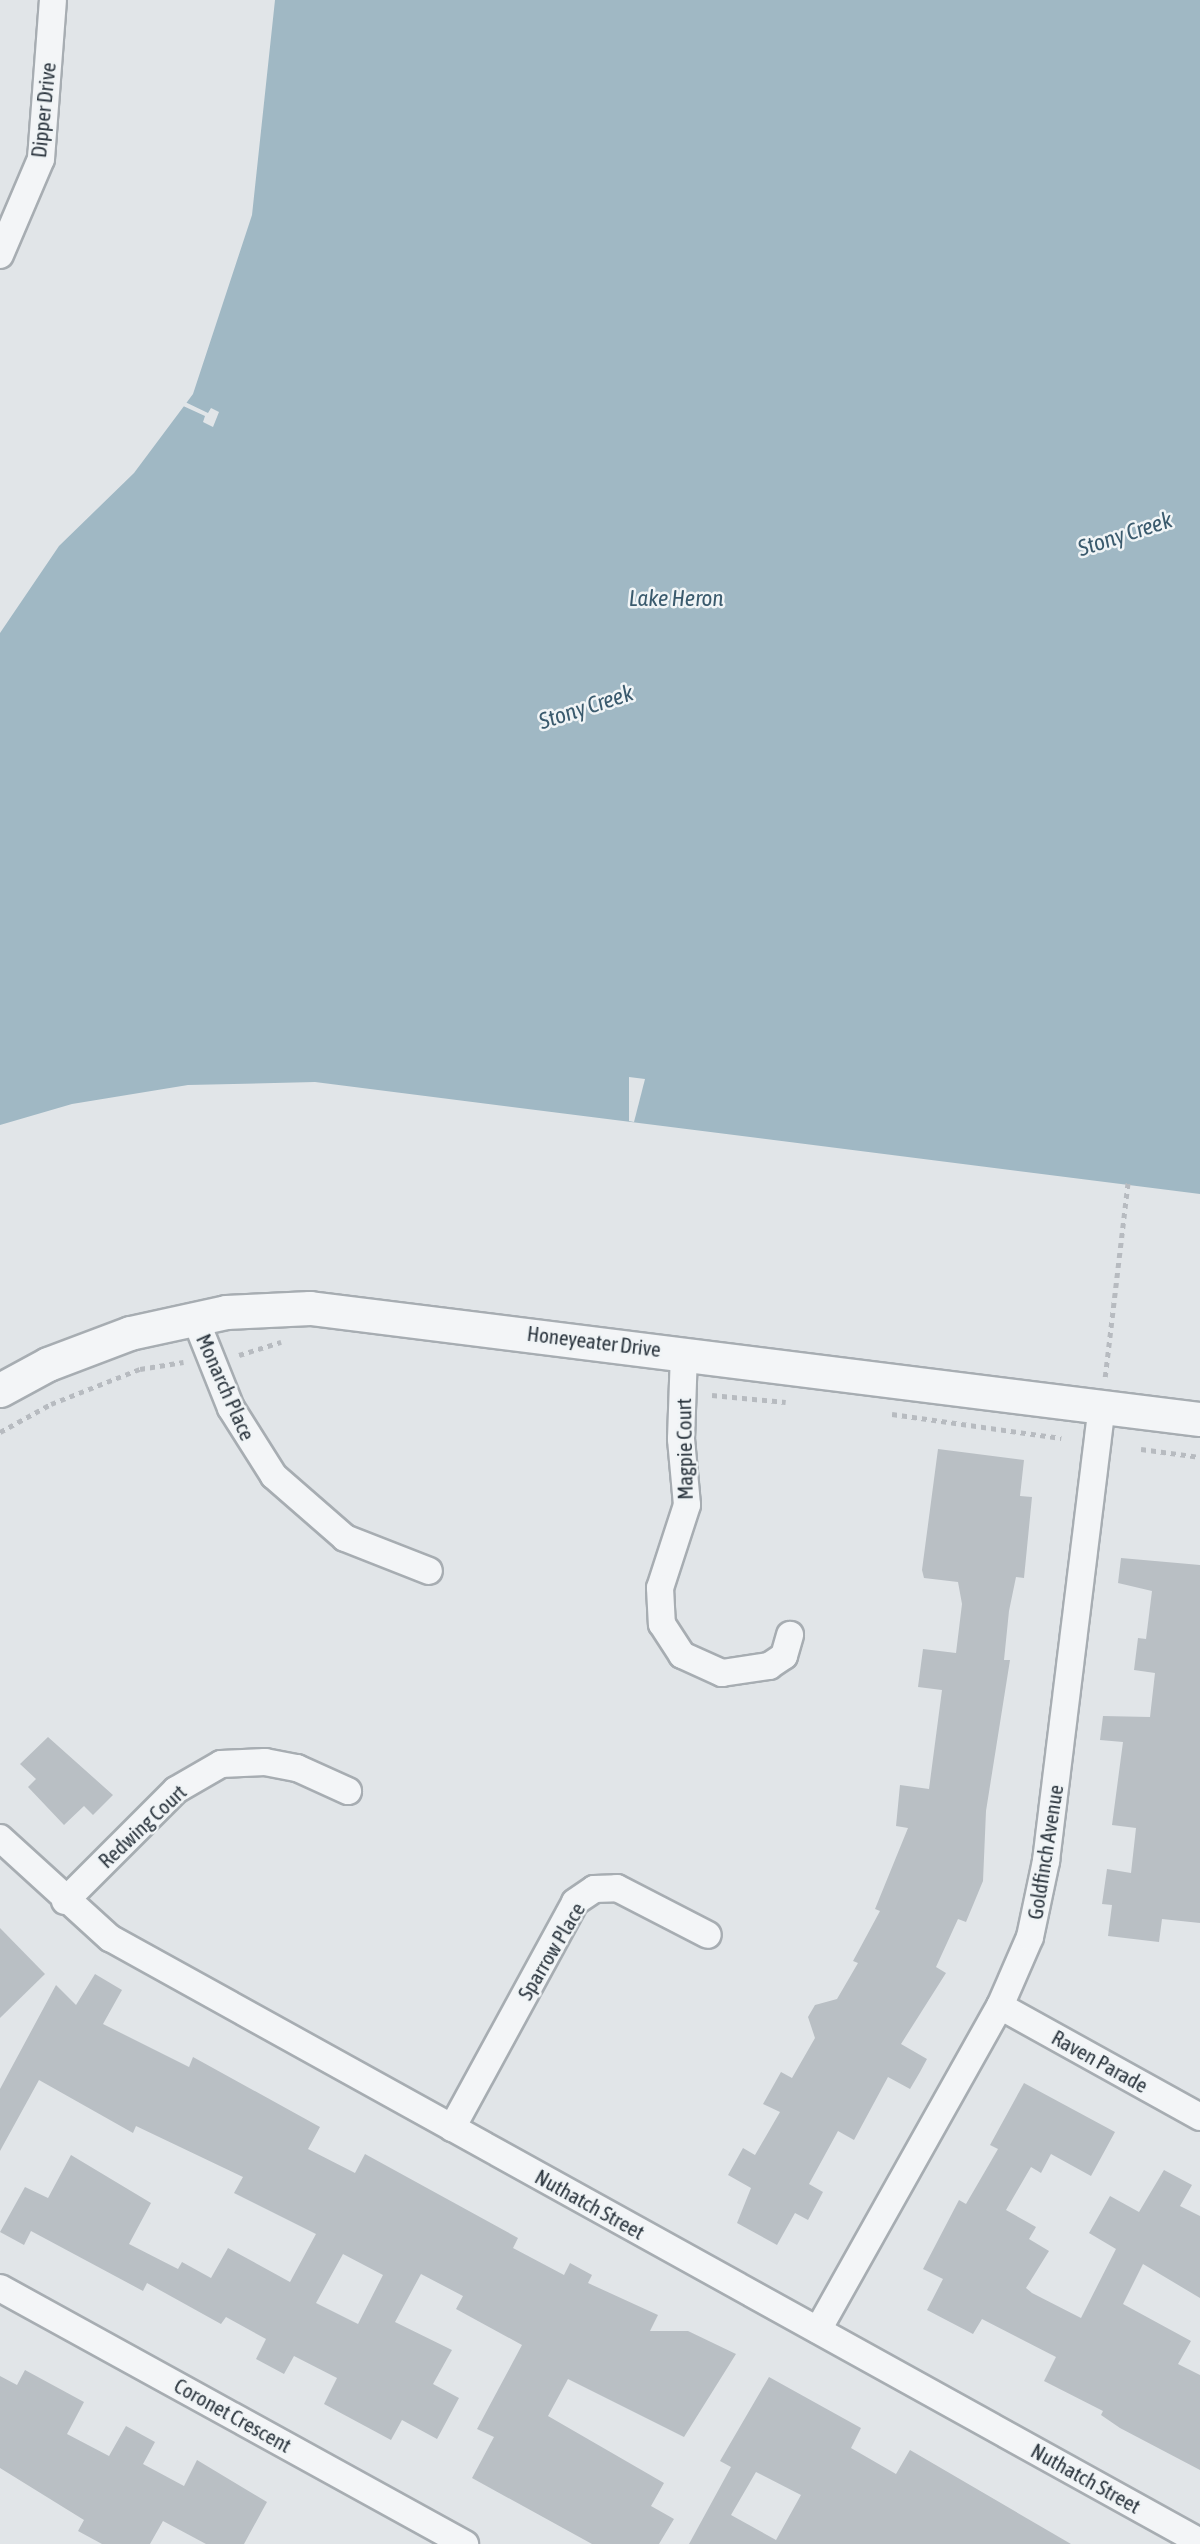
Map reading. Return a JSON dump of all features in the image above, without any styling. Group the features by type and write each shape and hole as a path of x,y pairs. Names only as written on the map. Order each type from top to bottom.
{"street":[{"name":"Dipper Drive","path":"0,255 41,159 53,0"},
{"name":"Honeyeater Drive","path":"0,1390 101,1342 195,1318 281,1308 341,1309 1200,1419"},
{"name":"Monarch Place","path":"195,1318 231,1408 274,1476 345,1538 429,1571"},
{"name":"Magpie Court","path":"684,1353 681,1439 687,1505 660,1588 662,1624 681,1655 722,1673 769,1666 784,1656 790,1635"},
{"name":"Goldfinch Avenue","path":"818,2330 1000,2006 1030,1937 1046,1861 1102,1406"},
{"name":"Redwing Court","path":"65,1901 176,1790 220,1764 265,1762 297,1768 348,1791"},
{"name":"Nuthatch Street","path":"0,1838 65,1901 110,1938 1200,2542"},
{"name":"Sparrow Place","path":"452,2127 575,1902 594,1889 617,1888 708,1935"},
{"name":"Raven Parade","path":"1000,2006 1200,2117"},
{"name":"Coronet Crescent","path":"0,2288 466,2544"}],"path":[{"path":"1102,1406 1128,1182"},
{"path":"0,1432 51,1404 140,1369 188,1363"},
{"path":"712,1395 790,1402"},
{"path":"887,1412 1061,1438"},
{"path":"1141,1449 1200,1457"}],"water":[{"name":"Lake Heron","path":"275,0 1200,0 1200,1194 315,1082 188,1085 72,1104 0,1125 0,633 59,546 134,473 193,394 252,215"}],"pier":[{"path":"183,401 208,413 211,408 219,412 213,427 203,422 205,416 181,405"},
{"path":"629,1077 645,1079 634,1122 629,1121"}],"building":[{"path":"938,1449 1024,1460 1020,1496 1032,1497 1024,1578 1016,1577 1009,1611 1004,1660 1010,1660 986,1811 983,1881 966,1922 958,1919 936,1967 946,1973 901,2044 927,2059 920,2072 910,2089 888,2077 854,2140 838,2131 809,2184 823,2192 808,2220 795,2213 777,2245 737,2223 751,2188 728,2175 743,2148 755,2155 780,2112 763,2104 781,2072 792,2078 815,2038 808,2017 815,2005 837,1999 858,1963 853,1961 880,1911 875,1909 908,1828 896,1826 900,1785 929,1789 942,1690 918,1687 923,1649 956,1653 962,1604 958,1582 924,1578 922,1570"},
{"path":"1121,1558 1200,1565 1200,1923 1162,1919 1159,1942 1108,1936 1112,1905 1102,1904 1107,1869 1131,1873 1136,1828 1112,1825 1123,1742 1100,1740 1103,1716 1150,1717 1155,1673 1134,1670 1138,1638 1146,1639 1152,1591 1118,1583"},
{"path":"48,1737 113,1795 93,1815 84,1806 64,1825 28,1787 36,1779 20,1764"},
{"path":"0,1928 45,1974 0,2018"},
{"path":"95,1974 122,1990 103,2024 189,2067 193,2057 320,2127 308,2149 355,2173 365,2154 518,2238 513,2248 564,2275 570,2263 592,2275 588,2283 658,2315 650,2331 688,2331 736,2354 684,2437 568,2379 548,2416 664,2483 651,2506 674,2519 659,2544 592,2544 472,2478 494,2437 477,2429 522,2345 456,2309 463,2296 421,2274 395,2322 452,2350 433,2384 459,2398 437,2439 402,2420 391,2440 324,2404 337,2378 294,2356 284,2374 256,2359 266,2339 226,2317 221,2324 147,2283 143,2291 31,2231 24,2245 0,2232 25,2187 48,2198 71,2155 151,2203 129,2244 178,2269 182,2262 211,2278 228,2248 290,2282 316,2234 234,2193 243,2177 136,2126 133,2133 39,2080 0,2151 0,2089 56,1985 76,2005","holes":["343,2254 383,2275 358,2324 316,2303"]},
{"path":"1024,2083 1115,2132 1091,2176 1051,2154 1041,2173 1031,2167 1006,2210 1036,2227 1029,2239 1049,2251 1026,2288 1032,2293 1081,2318 1116,2249 1089,2233 1110,2196 1139,2212 1164,2170 1192,2185 1180,2206 1200,2216 1200,2298 1143,2264 1123,2304 1191,2341 1178,2364 1200,2375 1200,2470 1120,2428 1101,2415 1103,2411 1044,2381 1056,2357 982,2319 973,2334 927,2310 943,2279 923,2269 959,2200 966,2204 998,2149 990,2145"},
{"path":"25,2370 84,2402 67,2434 109,2456 126,2426 155,2442 143,2464 184,2486 197,2460 267,2502 244,2544 206,2544 163,2521 150,2544 102,2544 78,2531 84,2520 0,2468 0,2376 17,2385"},
{"path":"769,2377 861,2428 851,2448 896,2474 910,2450 1071,2544 689,2544 731,2467 720,2461","holes":["756,2472 801,2495 776,2540 731,2515"]}],"water label":[{"name":"Stony Creek","path":"1125,534"},
{"name":"Stony Creek","path":"586,707"}]}
